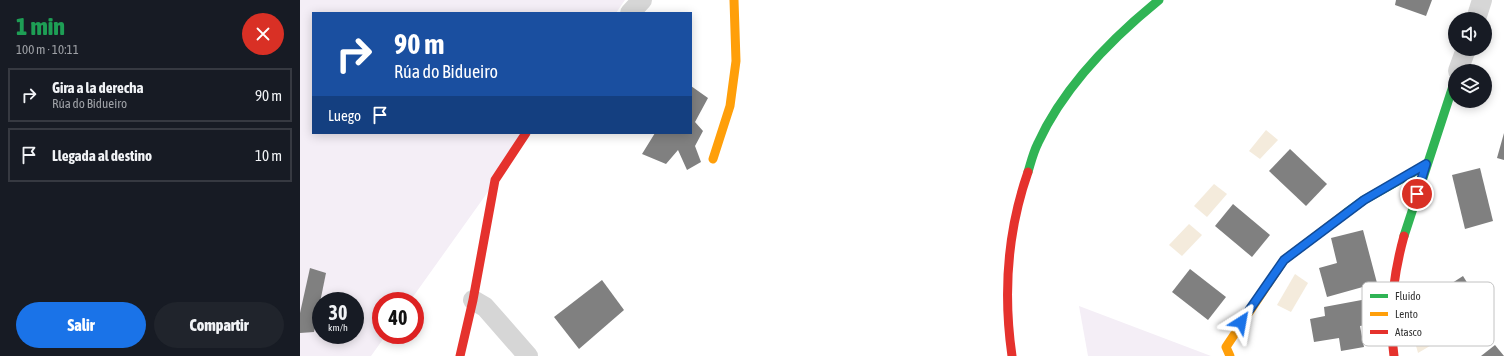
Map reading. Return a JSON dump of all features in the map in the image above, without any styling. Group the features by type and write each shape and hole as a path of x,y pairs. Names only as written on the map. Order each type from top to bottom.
{"street":[{"path":"631,12 642,0"},
{"path":"713,159 730,106 736,61 734,0"},
{"path":"1012,356 1007,311 1007,264 1013,220 1025,178 1040,138 1079,76 1102,49 1132,20 1159,0"},
{"path":"1478,12 1482,0"},
{"path":"1393,282 1399,252 1426,164 1448,100"},
{"path":"460,356 495,180 525,134"},
{"path":"1230,356 1226,347 1284,260 1364,200 1426,164"},
{"path":"472,300 485,307 528,356"},
{"path":"1392,346 1394,356"}],"shaded area":[{"path":"300,0 625,0 617,12 312,12 312,134 529,134 416,292 372,292 372,344 380,344 371,356 300,356"},
{"path":"1266,130 1278,140 1260,159 1249,151"},
{"path":"1214,184 1227,194 1207,217 1194,206"},
{"path":"1189,224 1202,235 1182,256 1169,245"},
{"path":"1295,274 1308,283 1291,312 1277,305"},
{"path":"1079,306 1211,356 1088,356"},
{"path":"1416,346 1430,346 1418,353"}],"building":[{"path":"1396,0 1432,0 1426,16 1395,5"},
{"path":"692,87 708,98 695,122 703,131 695,146 701,162 687,170 678,150 666,164 642,154 654,134 692,134"},
{"path":"1504,133 1504,160 1497,158"},
{"path":"1290,149 1327,184 1306,206 1269,171"},
{"path":"1480,168 1493,221 1465,229 1452,175"},
{"path":"1233,204 1270,235 1252,257 1215,226"},
{"path":"1363,230 1377,282 1362,282 1362,287 1327,297 1319,268 1337,263 1331,238"},
{"path":"310,268 326,273 322,292 312,292 312,332 300,333 300,313"},
{"path":"1190,269 1226,297 1208,320 1172,292"},
{"path":"1463,276 1467,282 1454,282"},
{"path":"602,280 624,310 579,349 554,317"},
{"path":"1362,300 1362,326 1360,326 1362,346 1364,347 1341,351 1339,338 1314,342 1310,319 1325,316 1324,307"},
{"path":"1495,345 1504,356 1481,356 1494,346"}],"traffic: fast":[{"path":"1028,172 1036,147 1049,122 1075,83 1106,47 1159,0"},
{"path":"1404,236 1448,101"},
{"path":"1346,213 1364,200 1426,165"}],"traffic: slow":[{"path":"713,159 730,106 736,61 734,0"},
{"path":"1230,356 1226,347 1284,260 1346,213"}],"traffic: jam":[{"path":"460,356 473,300 495,180 525,134"},
{"path":"1012,356 1008,309 1009,263 1015,217 1028,172"},
{"path":"1394,282 1404,236"},
{"path":"1393,346 1394,356"}],"route":[{"path":"1241,322 1284,260 1364,200 1426,164 1417,194"}]}
